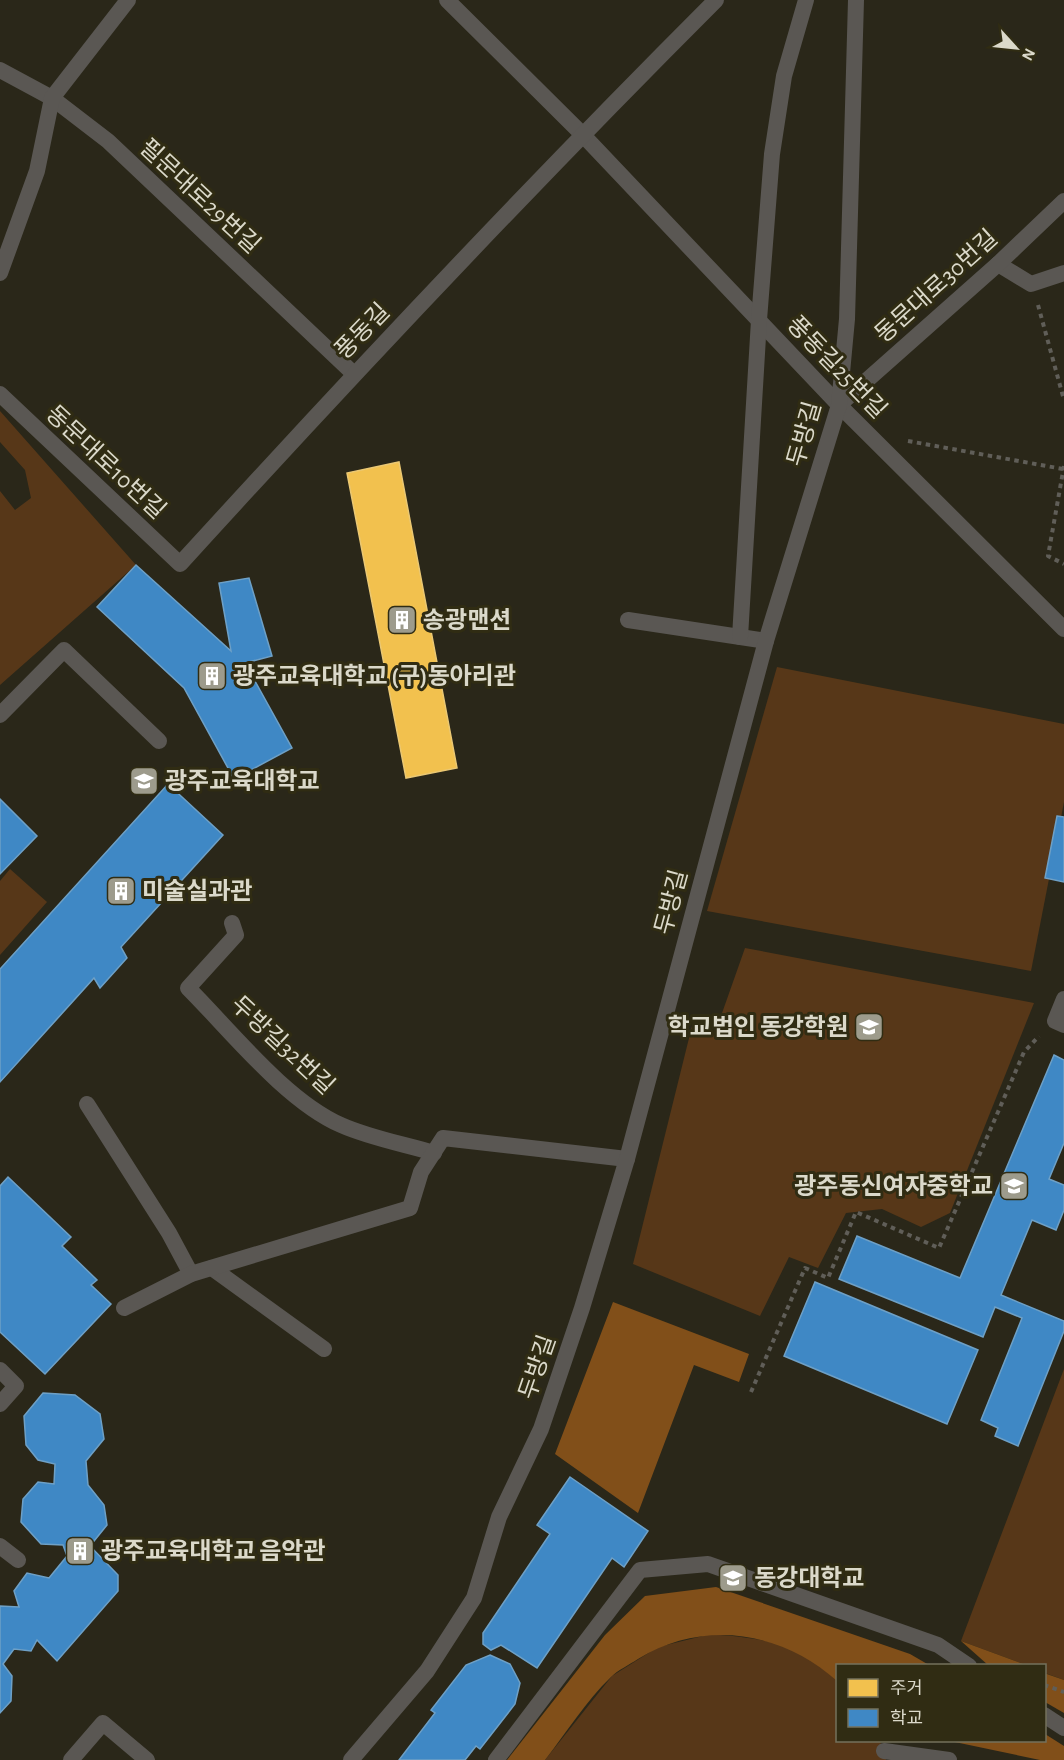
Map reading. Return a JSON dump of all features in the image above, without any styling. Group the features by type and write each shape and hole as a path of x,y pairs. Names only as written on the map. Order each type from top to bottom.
{"lane":[{"path":"0,273 37,171 52,98 128,0"},
{"name":"풍동길","path":"180,564 354,374 582,134 716,0"},
{"path":"740,637 759,320 774,143 784,76 806,0"},
{"name":"두방길","path":"351,1760 427,1671 474,1598 498,1517 541,1429 582,1308 627,1159 766,641 838,405 847,308 856,0"},
{"path":"448,1 582,134"},
{"name":"필문대로29번길","path":"0,70 52,98 108,141 354,374"},
{"name":"풍동길25번길","path":"582,134 838,405 1064,628"},
{"name":"동문대로30번길","path":"838,405 998,264 1064,201"},
{"path":"998,264 1031,285 1064,273"},
{"name":"동문대로10번길","path":"0,394 180,564"},
{"path":"627,620 766,641"},
{"path":"0,715 64,650 159,741"},
{"name":"두방길32번길","path":"232,923 236,935 188,988 282,1083 316,1111 342,1126 434,1153"},
{"path":"1059,1023 1064,999"},
{"path":"87,1104 169,1233 191,1274"},
{"path":"124,1308 191,1274 410,1208 422,1172 443,1138 627,1159"},
{"path":"212,1268 324,1349"},
{"path":"0,1370 16,1386 0,1404"},
{"path":"0,1546 18,1560"},
{"path":"496,1760 640,1570 708,1564 938,1645 967,1664"},
{"path":"1046,1716 1064,1728"},
{"path":"71,1760 103,1723 147,1760"},
{"path":"884,1751 949,1760"}],"path":[{"path":"1031,285 1056,364 1064,400"},
{"path":"879,445 892,438 1064,468 1048,556 1064,564"},
{"path":"752,1392 805,1268 828,1278 856,1212 939,1248 1024,1052 1059,1023"},
{"path":"1046,1686 1064,1692"}],"shaded area":[{"path":"0,411 136,565 0,685 0,491 15,510 31,498 25,470 0,442"},
{"path":"777,667 1064,724 1064,802 1031,971 707,911"},
{"path":"10,869 47,902 0,955 0,881"},
{"path":"745,948 1034,1003 950,1213 921,1227 882,1209 846,1213 818,1268 789,1257 760,1316 633,1264 692,1026 715,1033"},
{"path":"613,1302 749,1354 739,1382 694,1365 638,1513 555,1454"},
{"path":"1064,1369 1064,1680 1046,1673 1046,1664 1023,1664 961,1641"},
{"path":"716,1587 910,1654 927,1664 836,1664 836,1680 815,1664 792,1651 767,1642 741,1636 715,1635 689,1639 663,1646 614,1674 585,1707 545,1760 507,1760 605,1635 645,1596"},
{"path":"711,1634 764,1641 793,1650 822,1668 836,1680 836,1742 880,1742 886,1760 545,1760 612,1676 658,1647"},
{"path":"961,1641 1023,1664 987,1664"},
{"path":"1046,1674 1064,1680 1064,1713 1046,1703"},
{"path":"1046,1735 1064,1746 1064,1760 1040,1760 955,1742 1046,1742"}],"building: 주거":[{"name":"송광맨션","path":"399,462 457,768 406,778 347,473"}],"building: 학교":[{"name":"광주교육대학교 (구)동아리관","path":"136,565 231,651 219,583 249,578 272,656 245,663 292,748 234,779 184,688 97,607"},
{"name":"미술실과관","path":"168,784 223,835 121,947 127,958 100,988 94,978 0,1082 0,969"},
{"path":"0,799 37,836 0,874"},
{"path":"1057,816 1064,817 1064,882 1045,878"},
{"path":"1054,1055 1064,1060 1064,1143 1049,1179 1064,1185 1064,1210 1056,1230 1032,1220 1001,1295 1064,1321 1064,1331 1018,1446 995,1436 998,1428 981,1420 1022,1318 995,1307 983,1337 839,1279 857,1236 960,1278"},
{"path":"8,1177 71,1237 62,1246 97,1280 91,1285 111,1304 45,1374 0,1332 0,1186"},
{"path":"815,1282 978,1350 947,1424 784,1356"},
{"name":"광주교육대학교 음악관","path":"43,1393 75,1395 100,1414 104,1439 86,1461 88,1485 104,1505 107,1525 90,1546 118,1575 118,1591 57,1661 37,1640 31,1651 14,1649 3,1664 12,1676 11,1701 0,1713 0,1606 19,1607 14,1591 27,1573 49,1578 67,1556 63,1545 41,1544 21,1522 23,1499 38,1482 54,1484 55,1464 38,1460 26,1445 24,1416"},
{"path":"570,1477 648,1531 624,1567 612,1558 537,1668 501,1645 491,1650 483,1644 483,1633 550,1534 537,1525"},
{"path":"490,1655 510,1664 520,1683 515,1704 480,1749 476,1746 465,1760 399,1760 435,1713 431,1710 466,1665"}],"place":[{"name":"송광맨션","path":"402,620"},
{"name":"광주교육대학교 (구)동아리관","path":"212,676"},
{"name":"광주교육대학교","path":"144,781"},
{"name":"미술실과관","path":"121,891"},
{"name":"학교법인 동강학원","path":"869,1027"},
{"name":"광주동신여자중학교","path":"1014,1186"},
{"name":"광주교육대학교 음악관","path":"80,1551"},
{"name":"동강대학교","path":"733,1578"}]}
